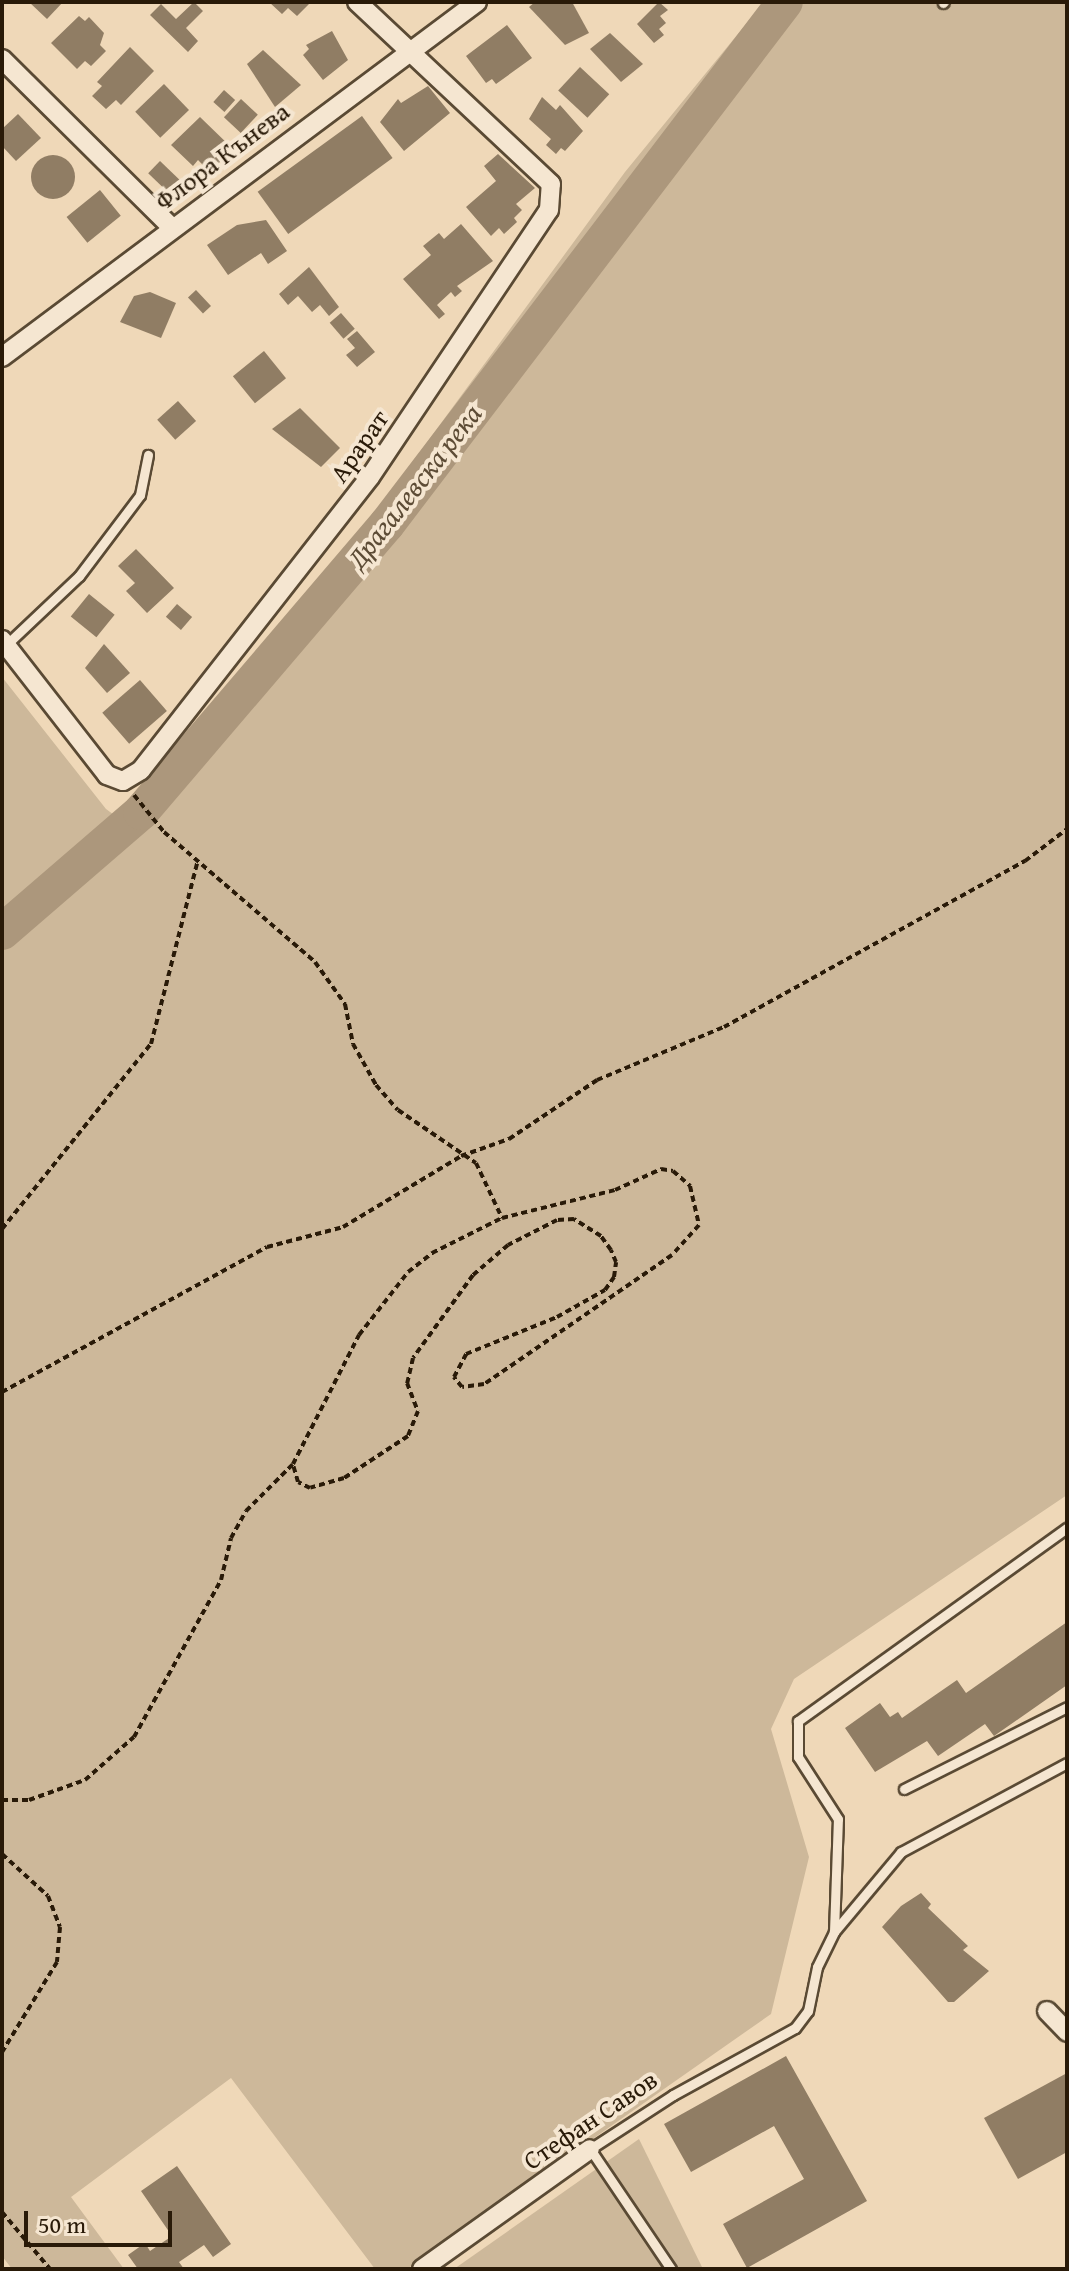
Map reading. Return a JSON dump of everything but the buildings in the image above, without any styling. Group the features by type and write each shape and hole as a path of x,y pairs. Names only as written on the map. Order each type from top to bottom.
{"street":[{"name":"Арарат","path":"123,781 162,748 370,477 549,210 551,184 405,51 357,2"},
{"name":"Флора Кънева","path":"2,357 405,51 477,2"},
{"path":"2,59 171,227"},
{"path":"4,643 84,749 107,775 123,781"},
{"path":"1047,2011 1067,2032"},
{"name":"Стефан Савов","path":"422,2269 590,2149"}],"lane":[{"path":"4,643 79,576 140,495 148,455"},
{"path":"834,1932 838,1819 798,1757 798,1721 1067,1528"},
{"path":"904,1789 1067,1707"},
{"path":"834,1932 901,1852 1067,1763"},
{"name":"Стефан Савов","path":"590,2149 673,2095 795,2028 813,1999 817,1967 834,1932"},
{"path":"590,2149 671,2269"}],"path":[{"path":"123,781 164,832 315,962 338,992 353,1044 387,1100 433,1129 483,1173 502,1218"},
{"path":"2,1392 267,1247 343,1227 461,1156 509,1139 597,1080 724,1027 1025,861 1067,829"},
{"path":"2,1229 151,1044 198,860"},
{"path":"2,1800 29,1800 85,1780 134,1737 221,1580 231,1538 246,1511 293,1464 359,1335 385,1299 432,1253 502,1218 615,1190 666,1169 690,1186 701,1218 693,1235 672,1255 634,1277 569,1329 484,1384 462,1387 454,1377 466,1354 527,1333 605,1290 614,1277 616,1262 601,1236 574,1219 557,1220 519,1237 473,1275 413,1358 407,1383 418,1411 408,1436 344,1478 310,1488 298,1482 293,1464"},
{"path":"2,1854 48,1896 60,1927 57,1962 2,2052"},
{"path":"2,2212 50,2269"}],"shaded area":[{"path":"764,2 1067,2 1067,1495 794,1679 771,1729 809,1857 771,2014 407,2269 375,2269 231,2078 71,2197 124,2269 12,2269 2,2256 2,677 106,809 140,834 625,172"},
{"path":"639,2139 703,2269 454,2269"}],"waterway":[{"name":"Драгалевска река","path":"2,932 141,812 387,524 785,2"}]}
